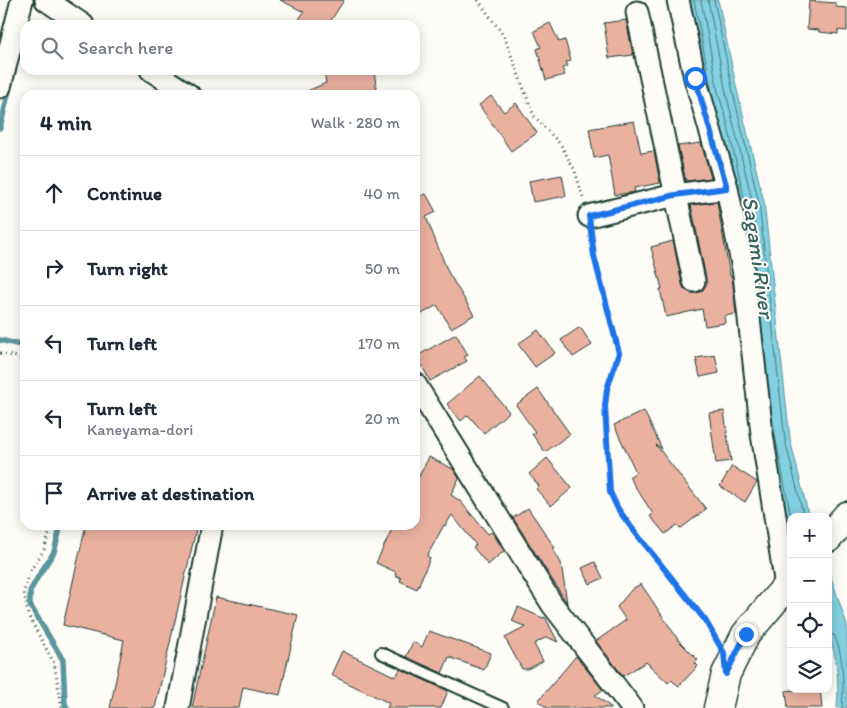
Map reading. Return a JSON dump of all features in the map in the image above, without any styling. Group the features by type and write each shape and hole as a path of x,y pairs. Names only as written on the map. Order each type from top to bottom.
{"street":[{"path":"0,87 22,0"},
{"path":"46,0 76,20"},
{"path":"678,0 695,78 727,188 744,274 762,434 787,572"},
{"path":"637,12 694,281"},
{"path":"159,75 181,90"},
{"path":"589,216 675,195 727,188"},
{"path":"420,392 552,604 632,708"},
{"path":"178,708 211,530"},
{"path":"718,708 726,674 746,634 787,585"}],"lane":[{"path":"381,653 503,708"}],"path":[{"path":"478,0 504,36 534,116 561,145 575,171 589,216 594,256 619,353 607,389 605,406 610,492 618,509 631,527 705,620 724,653 726,674"},
{"path":"0,353 20,358"},
{"path":"50,530 44,550 29,572 24,592 28,615 54,663 62,708"}],"water":[{"name":"Sagami River","path":"689,0 718,0 764,202 790,439 808,513 787,513 787,523"},
{"path":"832,580 847,625 847,708 837,708 837,670 832,646"}],"building":[{"path":"280,0 344,0 331,20 298,20 304,12"},
{"path":"809,1 836,3 836,7 847,8 847,31 838,30 838,34 807,29"},
{"path":"626,20 633,55 609,58 604,23"},
{"path":"550,23 559,42 565,40 571,61 566,62 568,66 562,68 565,75 546,80 537,49 541,47 534,31"},
{"path":"325,75 375,75 377,90 310,90 326,83"},
{"path":"491,96 504,112 516,103 537,133 511,151 479,105"},
{"path":"634,121 641,153 654,151 660,183 634,188 635,192 615,195 608,155 594,158 589,129"},
{"path":"701,143 711,178 686,181 678,146"},
{"path":"562,175 566,196 533,202 529,181"},
{"path":"426,194 436,212 426,217 448,272 474,315 451,328 437,305 420,315 420,196"},
{"path":"717,202 730,276 732,276 736,314 724,316 725,323 705,326 702,309 666,317 660,289 662,289 651,247 673,241 684,289 691,293 702,291 706,285 706,278 691,205"},
{"path":"580,327 592,345 573,357 561,340"},
{"path":"538,330 555,353 535,367 518,344"},
{"path":"456,334 468,355 464,357 467,361 430,381 420,362 420,354"},
{"path":"715,355 719,373 700,377 696,358"},
{"path":"480,376 509,412 484,433 468,415 461,421 447,404"},
{"path":"538,389 570,434 545,452 532,434 535,432 516,405"},
{"path":"644,411 662,449 656,445 706,509 680,529 677,525 665,534 650,516 653,514 629,477 636,472 614,425"},
{"path":"724,411 731,461 716,463 709,413"},
{"path":"429,457 453,469 459,478 451,495 460,501 488,534 492,532 504,551 488,565 473,547 476,545 452,515 444,525 427,556 430,558 417,589 400,581 401,578 395,575 396,572 376,563 392,530 420,530 420,474"},
{"path":"547,458 572,488 551,506 536,489 539,486 529,474"},
{"path":"732,466 757,482 745,502 720,486"},
{"path":"528,508 555,548 553,549 561,563 567,603 513,518"},
{"path":"85,530 196,530 155,708 110,708 124,640 63,625"},
{"path":"595,562 603,578 590,584 582,568"},
{"path":"641,584 679,641 698,660 695,663 698,666 679,686 671,680 668,683 646,662 623,676 596,641 626,620 617,607 632,589"},
{"path":"216,597 298,615 280,695 243,687 239,708 192,708"},
{"path":"518,607 543,618 545,617 558,642 547,637 534,644 543,661 528,669 522,669 505,638 526,627 512,621"},
{"path":"429,631 491,653 484,670 449,657 442,673 406,657 413,642 422,647"},
{"path":"342,651 396,677 400,669 448,691 441,708 387,708 389,703 331,675"},
{"path":"576,656 603,690 595,695 612,708 547,708 538,701"},
{"path":"786,691 787,693 820,693 822,708 788,708"}],"waterway":[{"path":"0,128 10,86"},
{"path":"0,340 20,345"},
{"path":"60,530 54,552 30,591 30,605 63,660 65,704 67,708"}],"route":[{"path":"695,78 727,188 675,195 589,216 594,256 619,353 607,389 605,406 610,492 618,509 631,527 705,620 724,653 726,674 746,634"}]}
